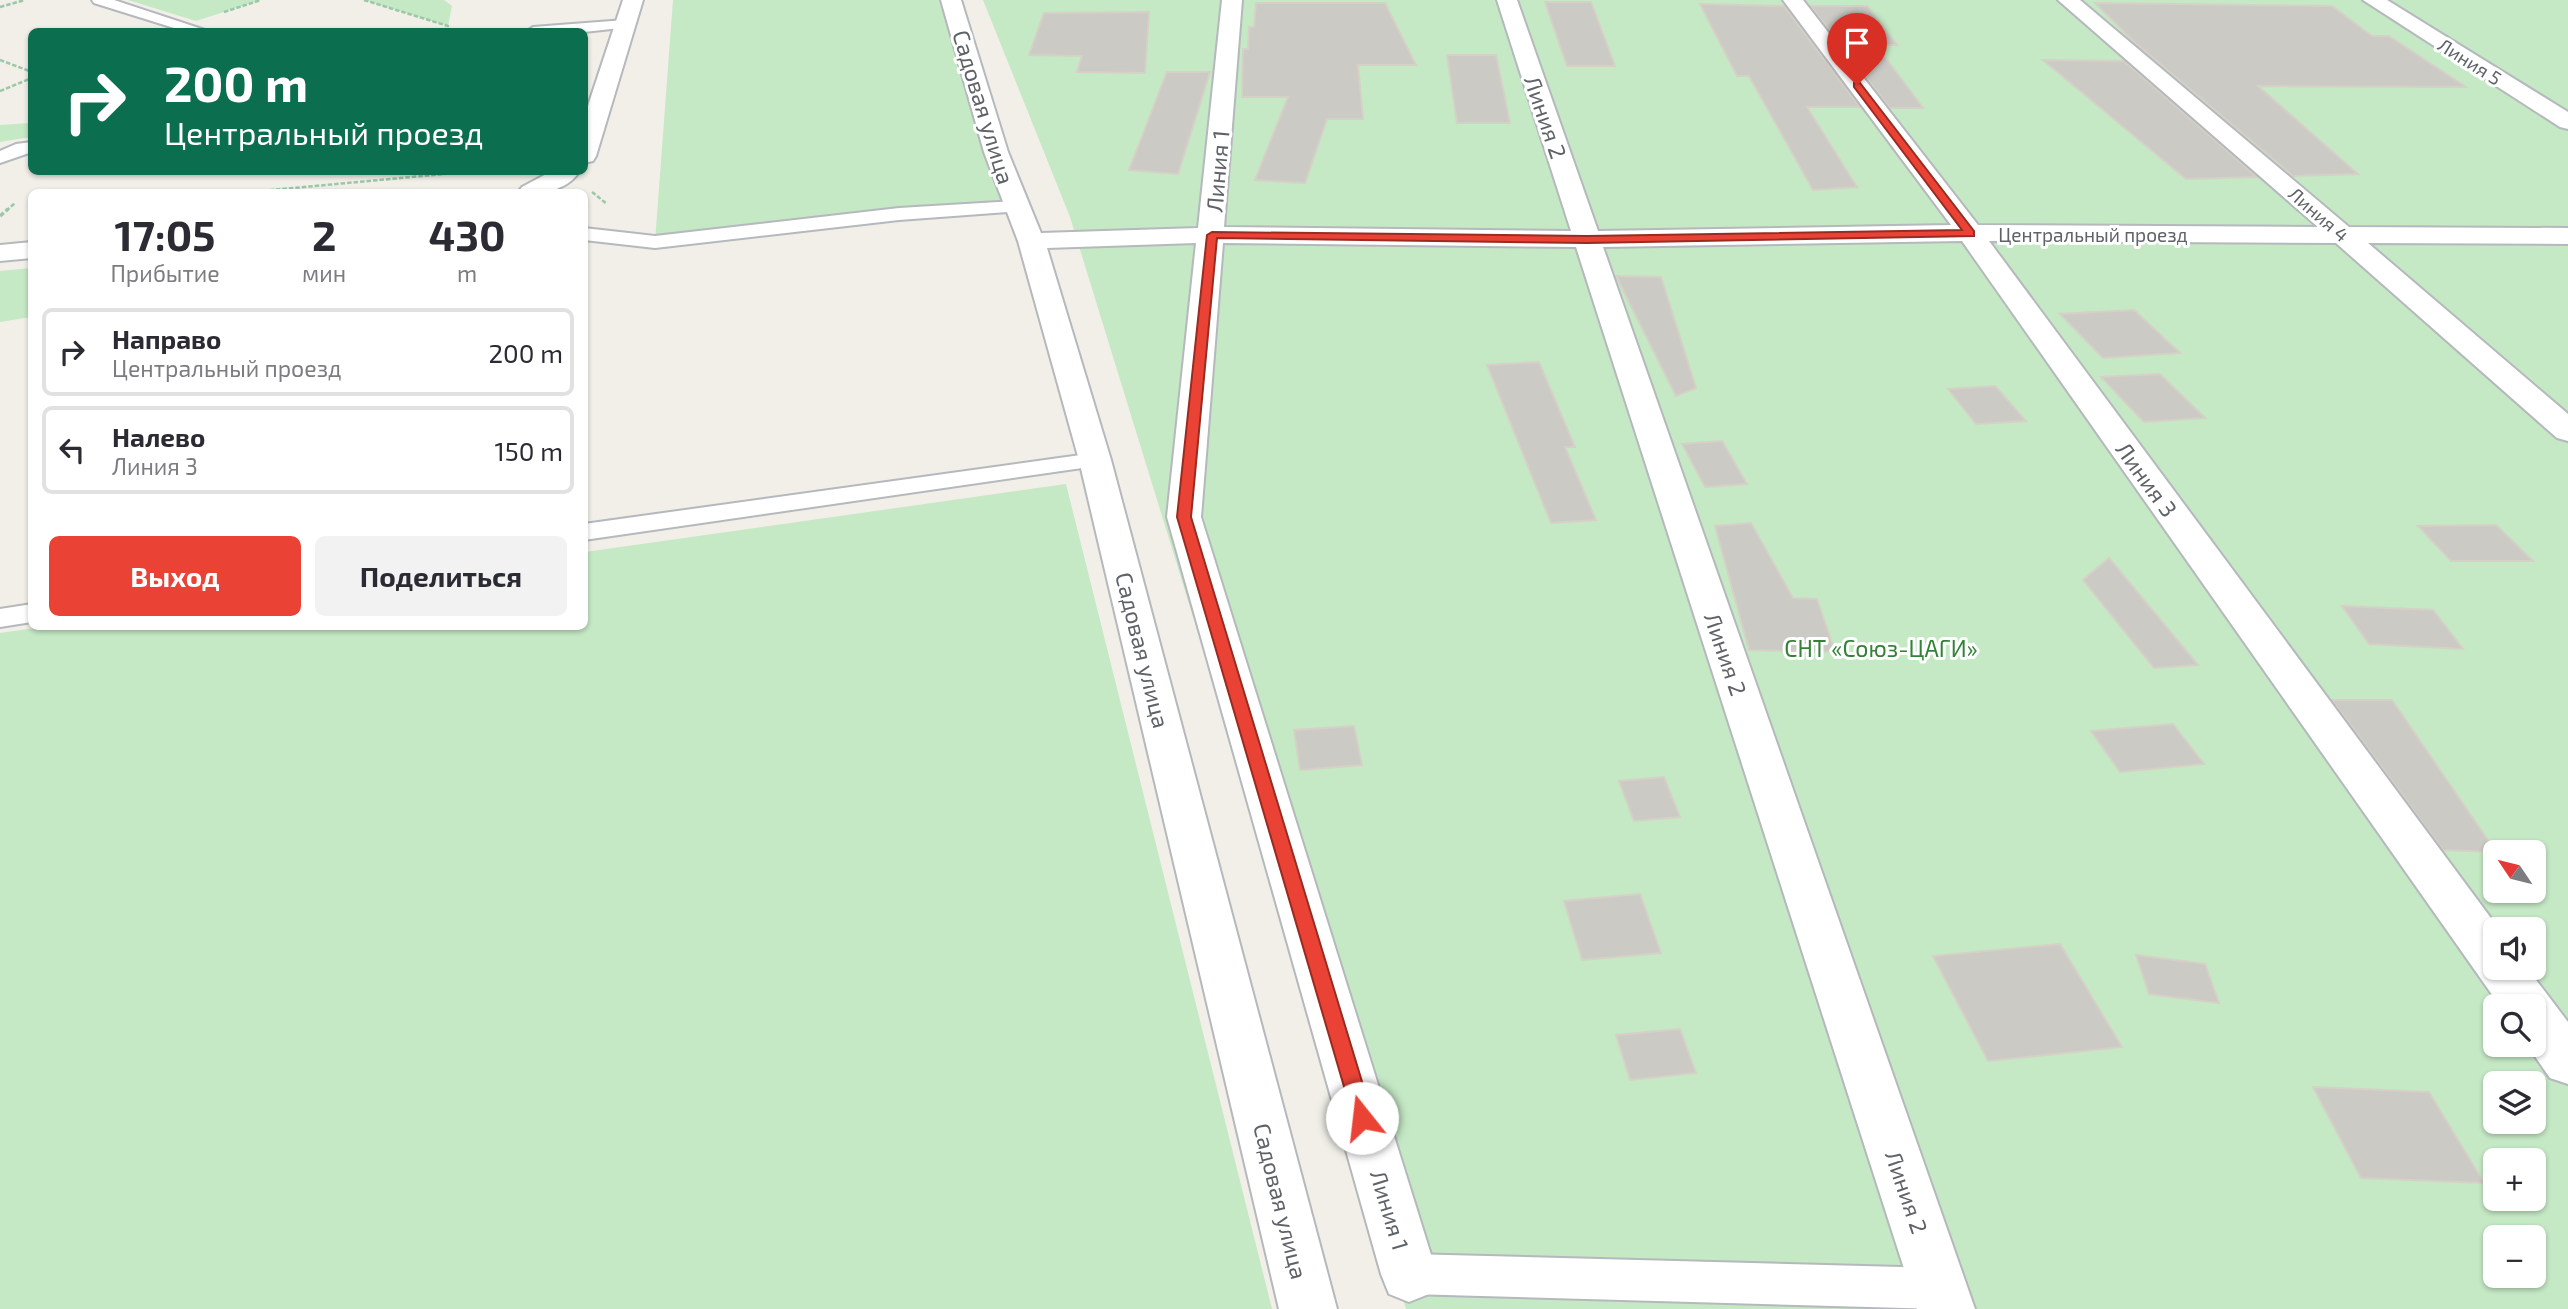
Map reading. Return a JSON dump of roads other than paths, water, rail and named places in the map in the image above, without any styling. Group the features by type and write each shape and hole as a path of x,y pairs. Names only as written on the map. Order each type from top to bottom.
{"street":[{"path":"588,126 633,0"},
{"name":"Садовая улица","path":"951,0 1015,206 1031,241 1095,460 1308,1309"},
{"name":"Линия 1","path":"1232,0 1184,517 1409,1274"},
{"name":"Линия 2","path":"1507,0 1942,1299"},
{"name":"Линия 3","path":"1793,0 1970,233 2483,944"},
{"name":"Линия 4","path":"2068,0 2568,431"},
{"name":"Линия 5","path":"2373,0 2568,122"},
{"path":"536,189 560,175"},
{"name":"Центральный проезд","path":"1031,241 1212,235 1587,239 1970,233 2568,236"},
{"path":"0,253 28,250"},
{"path":"2546,1032 2568,1062"}],"lane":[{"path":"99,0 191,28"},
{"path":"579,28 625,24"},
{"path":"0,158 28,147"},
{"path":"588,234 655,242 899,214 1015,206"},
{"path":"588,531 1095,460"},
{"path":"0,618 28,614"},
{"path":"1409,1274 1942,1299"}],"park label":[{"name":"СНТ «Союз-ЦАГИ»","path":"1881,648"}]}
